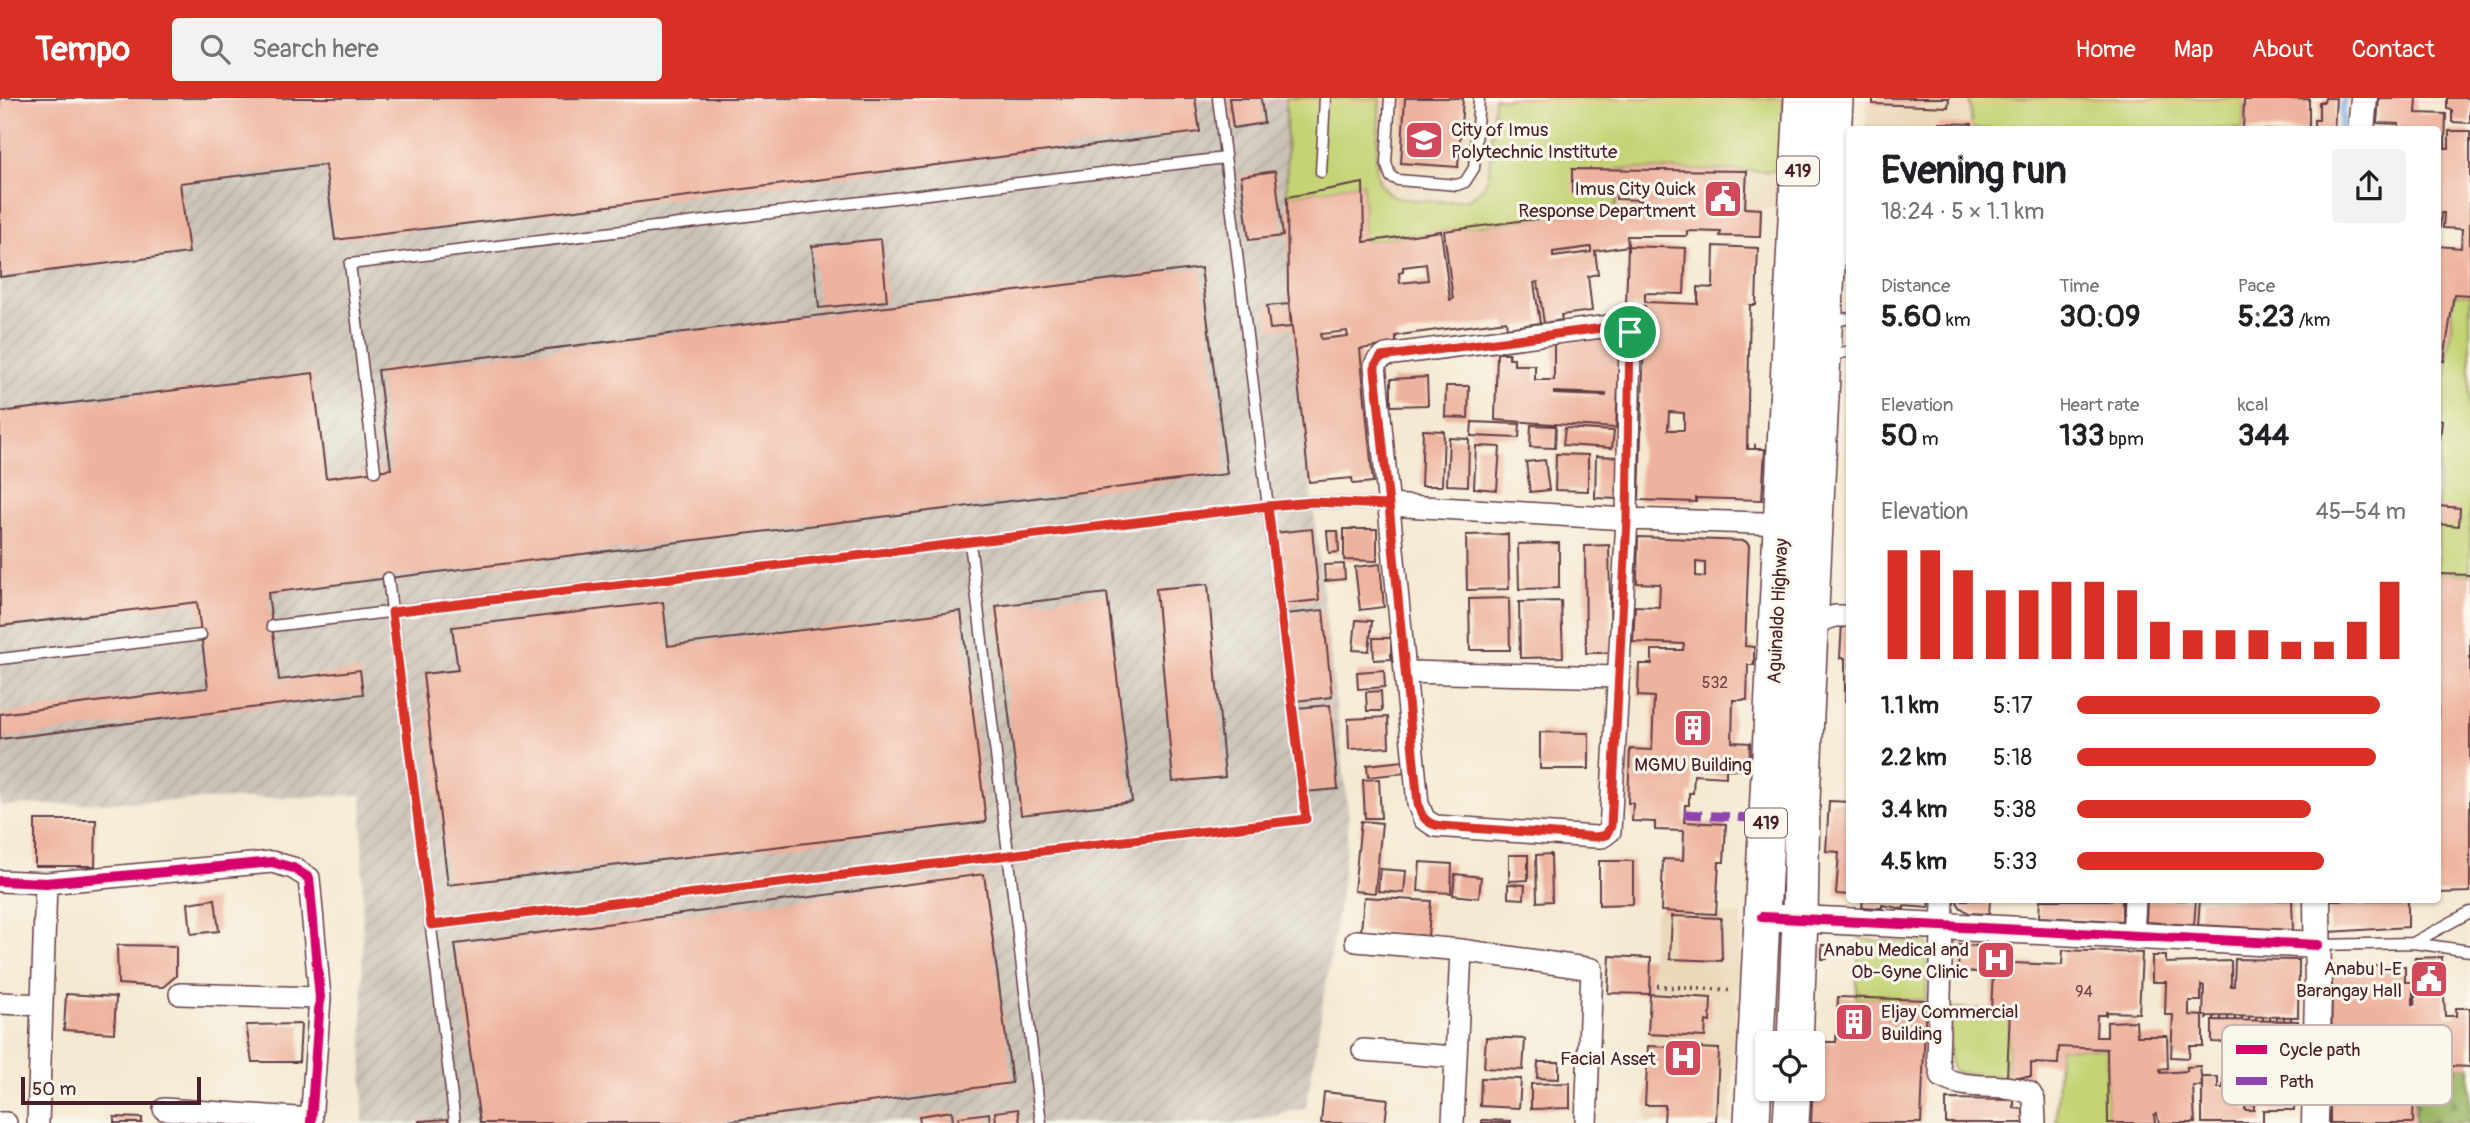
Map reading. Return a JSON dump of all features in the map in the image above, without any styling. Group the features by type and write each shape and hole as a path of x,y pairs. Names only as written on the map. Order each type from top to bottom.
{"highway":[{"name":"Aguinaldo Highway","path":"1752,1123 1768,799 1798,524 1827,334 1802,98"},
{"name":"Aguinaldo Highway","path":"1795,1031 1810,624 1798,524 1827,334 1835,98"},
{"path":"1768,799 1802,800"},
{"path":"1791,1123 1792,1101"}],"street":[{"path":"2361,126 2364,98"},
{"path":"1620,325 1627,328 1630,337 1627,519 1611,826 1606,835 1596,837 1435,826 1424,819 1418,804 1389,505 1375,370 1381,357 1620,325"},
{"path":"1389,505 1627,519 1798,524"},
{"path":"1810,624 1846,616"},
{"path":"1405,672 1619,677"},
{"path":"0,881 46,883 272,862 293,868 309,878 320,998 312,1121 164,1109"},
{"path":"38,1123 46,883"},
{"path":"1943,903 1938,1059 1942,1077 1958,1085 2022,1089 2030,1093 2034,1100 2035,1123"},
{"path":"2133,937 2135,903"},
{"path":"2317,903 2317,1025"},
{"path":"1762,917 2318,945"},
{"path":"1356,941 1461,950 1592,969 1586,1123"},
{"path":"1453,1123 1461,950"},
{"path":"180,994 320,998"},
{"path":"0,1003 42,1005"},
{"path":"1363,1050 1454,1057"},
{"path":"2315,1105 2315,1123"},
{"path":"0,1123 6,1123"}],"lane":[{"path":"431,925 1306,819 1218,98"},
{"path":"1321,172 1325,98"},
{"path":"1390,98 1386,163 1391,177 1398,180 1457,185 1465,182 1474,168 1479,98"},
{"path":"375,471 350,264 1225,158"},
{"path":"272,626 1268,506 1312,502 1389,505"},
{"path":"970,542 1041,1123"},
{"path":"388,578 455,1123"},
{"path":"0,659 201,635"},
{"path":"2413,943 2470,912"},
{"path":"2318,945 2413,943 2470,951"}],"path":[{"path":"1657,986 1719,989"},
{"path":"2206,1018 2298,1019"}],"shaded area":[{"path":"0,98 1286,98 1288,291 1349,818 1341,891 1306,1108 1242,1123 363,1123 362,795 0,806"},
{"name":"City of Imus Polytechnic Institute","path":"1350,98 1504,98 1495,224 1364,242 1363,183 1345,186"},
{"path":"1867,98 1969,98 1972,126 1865,126"},
{"path":"1617,169 1779,171 1778,209 1640,205 1616,208"},
{"path":"1656,910 1742,915 1730,1123 1645,1123 1651,958"}],"green space":[{"path":"1286,98 1380,98 1377,174 1380,184 1387,192 1406,199 1456,201 1472,197 1480,190 1489,175 1494,98 1784,98 1779,171 1617,169 1616,208 1364,242 1363,183 1287,197"},
{"path":"1969,98 2244,98 2243,126 1972,126"},
{"path":"2454,294 2470,295 2470,575 2441,574 2441,428"},
{"path":"1859,939 1928,943 1926,1000 1856,998"},
{"path":"1951,1008 2010,1011 2007,1077 1959,1073 1953,1070 1949,1056"},
{"path":"2059,1047 2107,1049 2108,1123 2056,1123"},
{"path":"2452,1066 2470,1067 2470,1123 2415,1123 2415,1105 2452,1105"}],"building":[{"path":"0,98 1195,98 1200,132 335,240 325,165 180,183 189,253 0,277"},
{"path":"1229,98 1261,98 1264,123 1233,128"},
{"path":"1405,98 1463,98 1458,167 1401,163"},
{"path":"1873,98 1949,98 1948,107 1873,104"},
{"path":"2325,98 2336,98 2334,126 2314,126 2314,120 2319,120 2319,102 2324,102"},
{"path":"2379,98 2417,98 2416,113 2446,114 2445,148 2449,148 2449,131 2470,131 2470,295 2454,294 2444,361 2441,360 2441,246 2461,248 2462,229 2443,228 2441,126 2377,123"},
{"path":"2447,98 2470,98 2470,123 2452,122 2452,110 2447,109"},
{"path":"2309,99 2309,126 2243,126 2244,100"},
{"path":"1938,123 1972,124 1972,126 1938,126"},
{"path":"1572,169 1747,171 1745,208 1761,209 1760,237 1720,236 1721,232 1687,231 1687,236 1627,236 1628,246 1595,251 1598,274 1588,276 1592,311 1561,315 1562,320 1544,323 1538,282 1534,283 1540,323 1507,328 1506,321 1407,334 1396,336 1396,344 1360,349 1373,482 1353,484 1352,478 1309,482 1288,291 1287,197 1363,183 1364,242 1441,231 1450,300 1453,299 1444,231 1640,205 1641,200 1616,199 1616,193 1572,193","holes":["1591,247 1591,252 1553,257 1553,252","1426,264 1428,280 1400,283 1399,273 1403,272 1403,267","1347,331 1348,336 1321,339 1320,334"]},
{"path":"1275,171 1283,236 1249,240 1241,176"},
{"path":"881,239 887,301 819,308 812,246"},
{"path":"1628,246 1686,248 1684,294 1645,293 1645,302 1698,304 1698,287 1713,288 1714,246 1758,248 1756,305 1750,305 1747,449 1765,449 1762,500 1639,500 1645,306 1626,306","holes":["1669,412 1684,413 1684,430 1668,430"]},
{"path":"1201,268 1227,474 268,593 279,680 360,670 363,694 0,739 0,714 208,688 197,602 0,626 0,412 313,373 326,478 391,469 378,370"},
{"path":"1289,304 1291,327 1270,329 1267,306"},
{"path":"1612,337 1618,339 1620,345 1616,428 1495,420 1497,353 1509,353 1509,358 1514,358 1514,365 1535,365 1535,380 1554,380 1554,343","holes":["1554,392 1606,394 1606,396"]},
{"path":"1427,377 1428,405 1391,406 1391,379"},
{"path":"1446,386 1469,386 1468,418 1445,417"},
{"path":"1472,422 1520,424 1519,438 1471,436"},
{"path":"1531,425 1556,426 1555,448 1530,447"},
{"path":"1565,428 1614,431 1612,448 1563,445"},
{"path":"1423,430 1444,431 1442,486 1421,486"},
{"path":"1449,438 1469,439 1468,486 1447,485"},
{"path":"1476,446 1500,447 1497,490 1474,488"},
{"path":"1556,454 1588,455 1588,491 1555,490"},
{"path":"1596,456 1618,457 1617,499 1595,498"},
{"path":"1545,460 1549,490 1530,492 1526,462"},
{"path":"2441,506 2460,508 2459,526 2441,524"},
{"path":"1312,529 1319,600 1282,604 1274,533"},
{"path":"1344,529 1377,529 1377,561 1344,560"},
{"path":"1327,531 1338,531 1339,552 1329,553"},
{"path":"1508,534 1509,589 1467,590 1466,535"},
{"path":"1638,537 1745,541 1749,545 1745,646 1754,647 1754,665 1748,665 1747,700 1733,700 1732,742 1750,743 1749,770 1726,769 1726,777 1694,775 1693,793 1689,793 1689,805 1685,805 1684,822 1726,824 1724,862 1719,862 1716,914 1661,911 1663,859 1683,860 1684,831 1655,830 1655,822 1632,821 1633,803 1628,803 1630,749 1652,750 1654,697 1638,696 1639,664 1652,664 1652,650 1683,650 1684,644 1633,642 1635,606 1659,607 1660,584 1637,583","holes":["1696,562 1705,563 1705,577 1696,576"]},
{"path":"1559,543 1559,588 1519,589 1518,544"},
{"path":"1609,545 1611,653 1586,653 1585,546"},
{"path":"1344,564 1345,579 1325,581 1324,565"},
{"path":"1380,564 1384,607 1360,610 1355,567"},
{"path":"2441,574 2470,575 2470,892 2441,893"},
{"path":"1208,584 1225,777 1173,782 1156,589"},
{"path":"1107,593 1132,802 1021,815 996,606"},
{"path":"1509,598 1510,650 1470,650 1469,599"},
{"path":"1561,601 1563,657 1520,658 1519,602"},
{"path":"663,602 668,646 961,611 986,822 448,885 423,674 458,670 452,627"},
{"path":"1323,610 1332,697 1295,701 1286,614"},
{"path":"1356,620 1372,621 1369,651 1353,650"},
{"path":"1842,622 1846,622 1846,701 1845,658 1840,658"},
{"path":"1373,638 1391,638 1391,659 1374,660"},
{"path":"1384,670 1385,687 1358,689 1357,672"},
{"path":"1381,691 1382,711 1367,711 1366,692"},
{"path":"1330,705 1338,789 1305,792 1296,708"},
{"path":"1388,717 1389,747 1349,749 1348,719"},
{"path":"1540,732 1589,733 1589,769 1540,769"},
{"path":"1403,761 1404,773 1368,777 1367,765"},
{"path":"1379,779 1381,818 1365,818 1363,780"},
{"path":"1829,801 1846,802 1846,895 1836,894 1839,852 1826,851"},
{"path":"35,820 96,820 95,866 35,866"},
{"path":"1361,821 1382,823 1375,893 1354,891"},
{"path":"1551,854 1552,901 1537,902 1536,855"},
{"path":"1509,855 1528,855 1528,880 1509,881"},
{"path":"1599,861 1633,861 1633,904 1599,905"},
{"path":"1420,862 1452,864 1451,893 1418,891"},
{"path":"1380,869 1406,871 1404,893 1378,891"},
{"path":"984,874 1012,1083 713,1123 480,1123 455,944"},
{"path":"1455,874 1481,877 1479,898 1453,895"},
{"path":"1508,884 1525,885 1524,899 1508,898"},
{"path":"1364,897 1431,901 1428,936 1361,931"},
{"path":"215,899 219,931 191,934 188,903"},
{"path":"1863,903 1930,903 1929,908 1904,906 1904,909 1882,905 1882,908 1862,907"},
{"path":"1958,903 1990,903 1989,914 1969,913"},
{"path":"2040,903 2122,903 2122,921 2039,917"},
{"path":"2147,903 2196,903 2194,925 2146,922"},
{"path":"2200,903 2292,903 2293,930 2198,925"},
{"path":"2328,903 2408,903 2408,927 2330,932"},
{"path":"1672,916 1721,918 1722,961 1670,959"},
{"path":"117,945 176,946 176,976 163,987 118,984"},
{"path":"1822,945 1828,945 1827,959 1822,959"},
{"path":"1959,945 2013,948 2012,963 2062,965 2063,950 2142,953 2139,1013 2106,1012 2106,1015 2097,1015 2096,1037 2107,1037 2107,1022 2136,1021 2137,1036 2167,1036 2168,1068 2160,1069 2161,1073 2187,1071 2187,1067 2200,1066 2202,1086 2193,1086 2195,1123 2159,1123 2157,1114 2154,1115 2155,1123 2108,1123 2107,1049 2059,1047 2058,1064 2031,1063 2031,1077 2007,1077 2010,1011 1991,1010 1993,973 1958,971"},
{"path":"1610,956 1651,958 1650,994 1608,993"},
{"path":"2152,956 2166,956 2166,963 2231,961 2231,986 2234,986 2235,959 2299,960 2298,1017 2203,1016 2203,1046 2190,1046 2189,1058 2171,1057 2173,1015 2165,1015 2166,982 2152,982","holes":["2201,985 2204,986 2203,1016 2189,1015 2189,1001 2201,1001"]},
{"path":"2442,957 2445,1016 2456,1016 2456,1008 2470,1008 2470,1067 2452,1066 2452,1025 2332,1025 2332,966 2405,966 2405,982 2413,982 2415,1004 2415,958"},
{"path":"66,994 116,997 114,1033 64,1030"},
{"path":"1650,994 1711,998 1710,1022 1706,1021 1705,1037 1648,1034"},
{"path":"1838,997 1926,1000 1921,1123 1811,1123 1812,1101 1825,1101 1825,1042 1836,1042"},
{"path":"2212,1020 2298,1021 2298,1025 2222,1025 2222,1042 2212,1042"},
{"path":"301,1024 299,1062 252,1062 246,1025"},
{"path":"1486,1037 1525,1039 1523,1070 1484,1068"},
{"path":"1648,1046 1719,1049 1716,1123 1664,1123 1665,1105 1645,1105"},
{"path":"1538,1062 1559,1062 1559,1079 1537,1078"},
{"path":"2202,1077 2218,1077 2218,1088 2222,1088 2222,1105 2245,1105 2245,1110 2254,1110 2254,1105 2294,1105 2294,1110 2263,1110 2263,1123 2202,1123"},
{"path":"1481,1078 1521,1079 1519,1108 1480,1106"},
{"path":"1570,1083 1570,1108 1531,1109 1531,1084"},
{"path":"1324,1092 1388,1099 1385,1123 1321,1123"},
{"path":"1946,1099 2014,1100 2014,1108 2023,1109 2024,1123 1946,1123"},
{"path":"2330,1105 2414,1105 2413,1123 2330,1123"},
{"path":"1018,1109 1020,1123 996,1123 995,1112"},
{"path":"952,1111 953,1123 920,1123 919,1116"},
{"path":"989,1113 990,1123 959,1123 958,1117"},
{"path":"114,1117 142,1118 142,1123 114,1123"},
{"path":"448,1119 448,1123 419,1123 419,1121"},
{"path":"1482,1120 1511,1121 1511,1123 1482,1123"}],"waterway":[{"path":"2341,126 2344,98"}],"marked path":[{"path":"1684,814 1750,818"}],"cycle path":[{"path":"1617,325 1627,328 1630,337 1627,519 1610,831 1602,837 1596,837 1435,826 1424,819 1418,804 1375,365 1386,355 1617,325"},
{"path":"0,881 46,883 272,862 293,868 309,878 320,998 311,1123"},
{"path":"1762,917 2318,945"}],"place":[{"name":"City of Imus Polytechnic Institute","path":"1424,140"},
{"name":"Imus City Quick Response Department","path":"1723,199"},
{"name":"MGMU Building","path":"1693,728"},
{"name":"Anabu Medical and Ob-Gyne Clinic","path":"1996,960"},
{"name":"Anabu I-E Barangay Hall","path":"2429,979"},
{"name":"Eljay Commercial Building","path":"1854,1022"},
{"name":"Facial Asset","path":"1683,1058"}],"route":[{"path":"1630,332 1624,326 1617,326 1381,357 1375,370 1389,505 1312,502 1268,506 392,612 431,925 1306,819 1268,506 1312,502 1389,505 1418,804 1424,819 1435,826 1596,837 1606,835 1611,826 1626,535 1630,332"}]}
